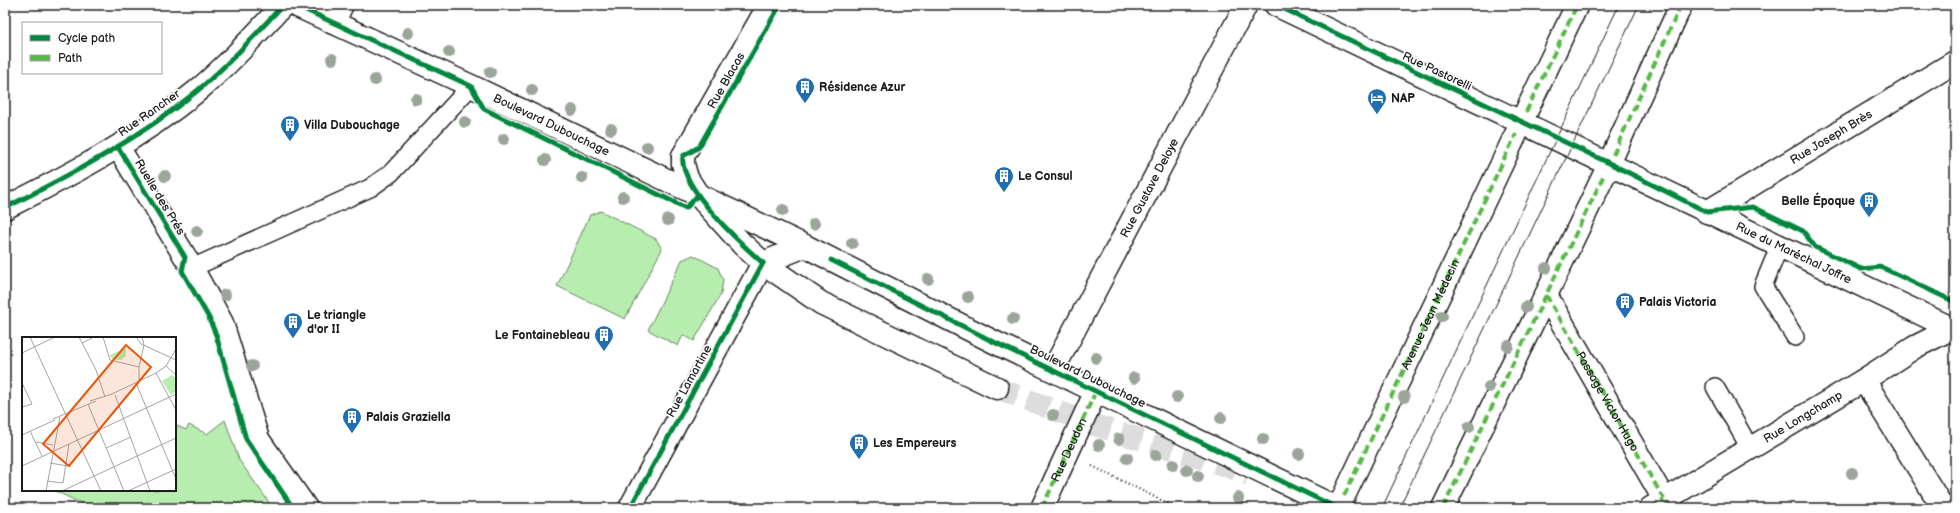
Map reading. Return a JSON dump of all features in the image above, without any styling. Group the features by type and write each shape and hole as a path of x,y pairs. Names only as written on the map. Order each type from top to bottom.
{"street":[{"name":"Rue Rancher","path":"5,208 80,170 163,117 197,91 228,63 283,5"},
{"name":"Boulevard Dubouchage","path":"295,5 338,14 471,86 805,246 1096,391 1340,502"},
{"name":"Rue Blacas","path":"684,156 769,5"},
{"name":"Rue Gustave Deloye","path":"1053,370 1246,5"},
{"name":"Rue Pastorelli","path":"1276,5 1590,154"},
{"path":"1526,112 1577,5"},
{"path":"1443,508 1609,164 1681,5"},
{"name":"Rue Joseph Brès","path":"1707,212 1955,62"},
{"name":"Avenue Jean Médecin","path":"1340,502 1516,134"},
{"name":"Ruelle des Prés","path":"118,147 192,268 222,323 258,439 306,508"},
{"name":"Rue du Maréchal Joffre","path":"1590,154 1707,212 1954,328"},
{"name":"Boulevard Dubouchage","path":"684,156 683,164 687,178 698,195 742,244 763,263 821,303 997,388"},
{"path":"763,263 805,246"},
{"name":"Rue Lamartine","path":"630,508 763,263"},
{"name":"Passage Victor Hugo","path":"1546,295 1661,505"},
{"name":"Rue Longchamp","path":"1661,505 1750,448 1864,380 1915,347 1954,328"},
{"path":"1864,380 1943,508"},
{"name":"Rue Deudon","path":"1042,508 1096,391"}],"lane":[{"path":"192,268 370,188 392,173 471,86"},
{"path":"1780,245 1763,286 1795,337"},
{"path":"1715,387 1750,448"}],"path":[{"path":"1067,453 1178,508"}],"green space":[{"path":"601,211 656,239 662,249 625,319 557,286 590,215"},
{"path":"693,255 718,268 723,280 721,294 694,341 683,335 678,346 648,330 682,260"},
{"path":"225,420 239,460 273,508 91,508 55,491 176,491 176,425 186,430 189,425 207,434"}],"tunnel":[{"path":"997,388 1094,425 1226,466 1249,475"}],"tram line":[{"path":"1382,508 1619,5"},
{"path":"1399,508 1639,5"}],"marked path":[{"path":"1526,112 1577,5"},
{"path":"1613,155 1681,5"},
{"path":"1344,496 1516,134"},
{"path":"1443,508 1605,173"},
{"path":"1546,295 1669,508"},
{"path":"1042,508 1096,391"},
{"path":"1651,508 1664,500"}],"cycle path":[{"path":"5,208 80,169 152,125 197,91 220,71 283,5"},
{"path":"295,5 471,86 484,109 686,208 698,195"},
{"path":"763,263 727,229 700,198 690,183 684,168 683,156 699,147 780,5"},
{"path":"1276,5 1609,163 1707,212 1753,207 1803,231 1815,247 1861,269 1881,267 1955,302"},
{"path":"118,147 185,257 182,271 209,318 216,335 246,439 293,508"},
{"path":"831,260 992,341 1337,508"},
{"path":"630,508 763,263"}],"place":[{"name":"Résidence Azur","path":"805,104"},
{"name":"NAP","path":"1377,115"},
{"name":"Villa Dubouchage","path":"290,142"},
{"name":"Le Consul","path":"1004,193"},
{"name":"Belle Époque","path":"1869,218"},
{"name":"Palais Victoria","path":"1625,319"},
{"name":"Le triangle d'or II","path":"293,339"},
{"name":"Le Fontainebleau","path":"604,352"},
{"name":"Palais Graziella","path":"352,434"},
{"name":"Les Empereurs","path":"859,460"}]}
